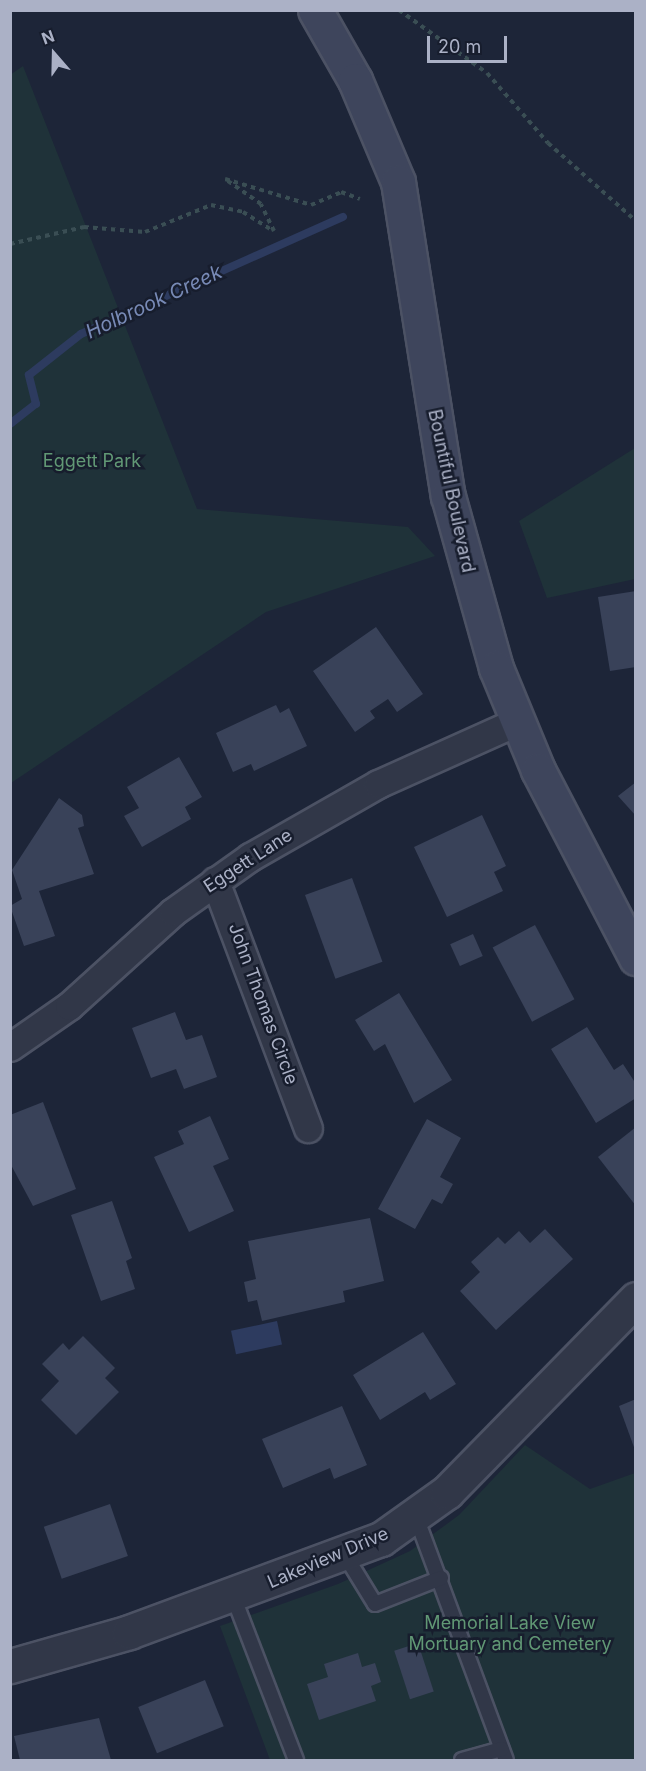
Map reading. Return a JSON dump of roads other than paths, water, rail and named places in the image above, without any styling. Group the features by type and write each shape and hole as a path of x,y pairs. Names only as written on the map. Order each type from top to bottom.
{"main road":[{"name":"Bountiful Boulevard","path":"315,10 355,80 398,182 448,496 480,619 516,722 636,958"}],"street":[{"name":"Eggett Lane","path":"10,1047 69,1005 215,881 378,784 516,722"},
{"name":"John Thomas Circle","path":"215,881 308,1128"},
{"name":"Lakeview Drive","path":"10,1666 233,1596 345,1555 416,1517 636,1299"}],"lane":[{"path":"416,1517 441,1578 504,1755 462,1761"},
{"path":"345,1555 375,1604 441,1578"},
{"path":"233,1596 296,1761"}],"water":[{"path":"277,1321 282,1344 236,1354 231,1331"}],"waterway":[{"name":"Holbrook Creek","path":"10,424 36,404 29,375 81,334 343,217"}],"park label":[{"name":"Eggett Park","path":"92,461"},
{"name":"Memorial Lake View Mortuary and Cemetery","path":"510,1634"}]}
